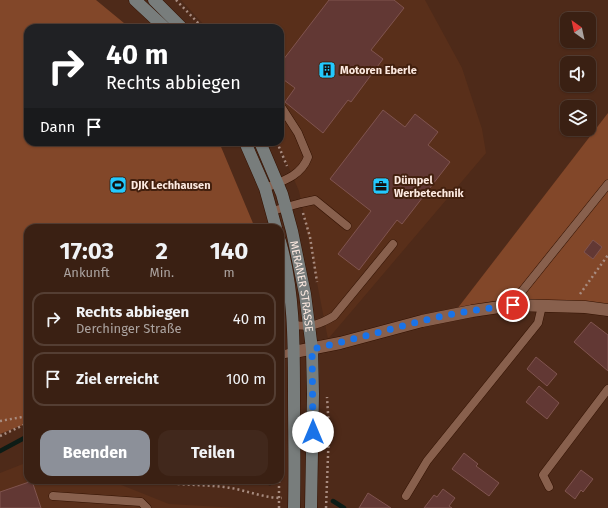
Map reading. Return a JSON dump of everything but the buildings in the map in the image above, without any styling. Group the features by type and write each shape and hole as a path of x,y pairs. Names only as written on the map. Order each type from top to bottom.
{"main road":[{"path":"135,0 161,24"},
{"path":"154,0 178,24"},
{"path":"247,146 265,188 275,224"},
{"name":"MERANER STRASSE","path":"262,146 278,183 286,208 300,269 309,327 312,349 312,508"},
{"name":"MERANER STRASSE","path":"284,261 294,325 294,508"}],"street":[{"path":"294,352 340,343 422,321 513,305 576,307 608,310"}],"lane":[{"path":"265,188 291,178 298,173 305,165 308,157 298,133 284,110"},
{"path":"513,305 519,295 608,184"},
{"path":"272,211 315,200 347,226"},
{"path":"294,325 309,327 323,323 334,316 393,244"},
{"path":"406,496 427,461 538,323 542,306"},
{"path":"284,354 294,352"},
{"path":"549,487 543,475 608,389"},
{"path":"53,496 141,502 147,508"}],"path":[{"path":"176,0 200,24"},
{"path":"576,307 581,292 608,256"},
{"path":"0,421 24,417"},
{"path":"0,436 24,425"},
{"path":"168,484 226,487 269,498 279,498"},
{"path":"279,484 279,508"}],"shaded area":[{"name":"DJK Lechhausen","path":"0,0 96,0 125,24 24,24 24,146 221,146 253,224 24,224 24,425 0,434"},
{"path":"181,0 425,0 462,68 482,129 486,153 328,339 299,191 280,146 284,146 284,24 203,24"},
{"path":"608,113 608,310 457,309 590,136 596,136 596,129"},
{"path":"24,464 24,484 119,484 169,504 239,508 0,508 0,473"}],"waterway":[{"path":"0,451 24,438"},
{"path":"333,501 344,508"}],"place":[{"name":"Motoren Eberle","path":"327,70"},
{"name":"DJK Lechhausen","path":"118,185"},
{"name":"Dümpel Werbetechnik","path":"381,186"}],"route":[{"path":"313,432 312,349 422,321 513,305"}]}
